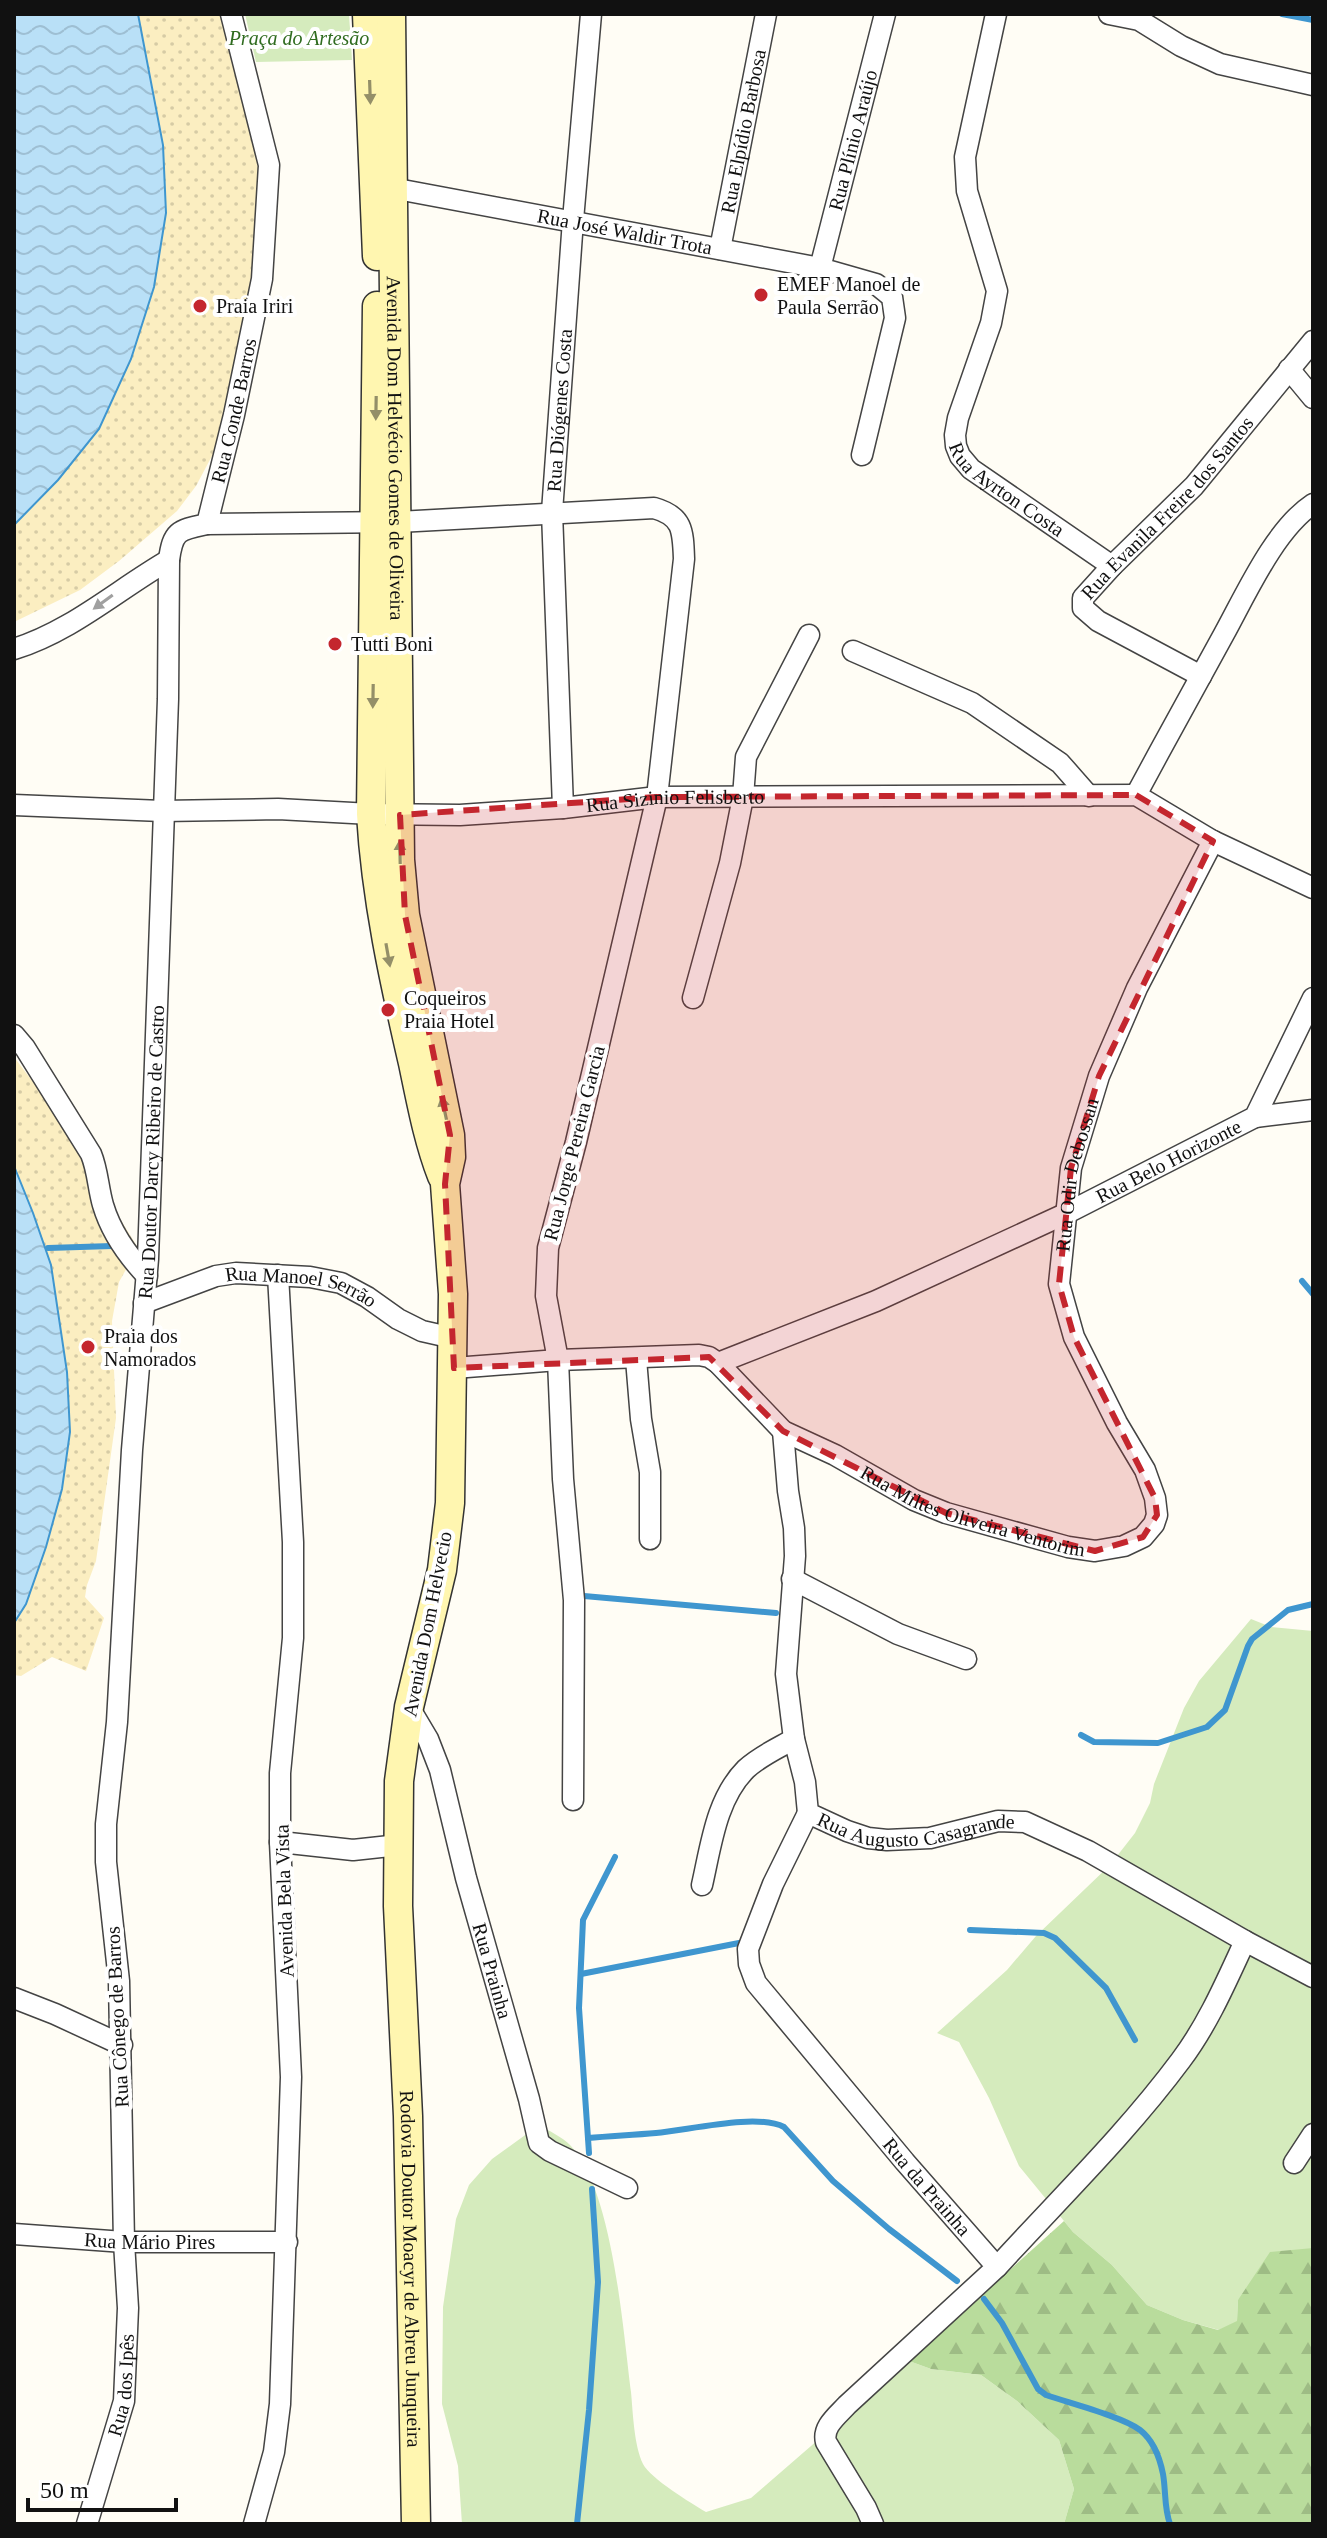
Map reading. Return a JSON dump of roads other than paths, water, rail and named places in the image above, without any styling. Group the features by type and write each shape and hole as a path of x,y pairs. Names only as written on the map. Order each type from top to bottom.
{"street":[{"name":"Rua Conde Barros","path":"207,524 234,415 262,279 269,165 231,14"},
{"name":"Avenida Dom Helvécio Gomes de Oliveira","path":"367,14 384,186"},
{"name":"Avenida Dom Helvécio Gomes de Oliveira","path":"391,14 384,186 386,522 400,860 405,915 450,1135 451,1157 445,1184"},
{"name":"Rua Diógenes Costa","path":"563,808 552,512 591,14"},
{"name":"Rua Elpídio Barbosa","path":"720,249 766,14"},
{"name":"Rua Plínio Araújo","path":"820,268 885,14"},
{"name":"Rua Ayrton Costa","path":"996,14 965,157 967,191 997,291 991,323 958,418 956,446 971,469 1112,566"},
{"path":"1109,14 1138,17 1181,46 1220,64 1313,85"},
{"name":"Rua José Waldir Trota","path":"384,186 820,268 876,284 892,297 895,318 862,455"},
{"name":"Rua Evanila Freire dos Santos","path":"1201,676 1098,621 1086,613 1083,598 1194,486 1313,341"},
{"path":"1289,369 1313,398"},
{"path":"1313,504 1284,534 1259,569 1136,795 1213,841 1313,888"},
{"name":"Rua Jorge Pereira Garcia","path":"552,512 654,508 667,511 676,518 681,530 684,559 657,797 548,1248 546,1296 558,1360 563,1479 574,1600 573,1800"},
{"path":"14,649 69,626 169,560 171,541 176,533 184,529 207,524 386,522 552,512"},
{"name":"Avenida Dom Helvécio Gomes de Oliveira","path":"386,522 371,814 375,871 390,966 433,1149 445,1184"},
{"name":"Rua Doutor Darcy Ribeiro de Castro","path":"110,1792 117,1722 132,1450 147,1276 168,699 169,560"},
{"path":"693,998 730,863 743,797 746,757 809,635"},
{"path":"853,651 972,703 1060,763 1089,796"},
{"name":"Rua Sizinio Felisberto","path":"14,805 162,811 278,809 460,815 563,808 657,797 1136,795"},
{"name":"Rua Odir Debossan","path":"1157,1515 1155,1498 1145,1470 1117,1423 1074,1337 1059,1284 1071,1168 1099,1076 1137,988 1213,841"},
{"name":"Rua Belo Horizonte","path":"718,1363 876,1301 1067,1213 1255,1117 1313,998"},
{"path":"14,1035 91,1154 98,1171 101,1199 108,1218 125,1250 147,1276"},
{"path":"1255,1117 1313,1110"},
{"name":"Avenida Dom Helvecio","path":"402,2016 399,1781 409,1707 442,1570 450,1503 453,1294 445,1184"},
{"name":"Rua Manoel Serrão","path":"144,1303 216,1276 236,1273 310,1277 341,1283 422,1331 453,1338"},
{"name":"Avenida Bela Vista","path":"254,2524 274,2452 280,2404 291,2077 280,1842 280,1773 293,1638 293,1542 278,1275"},
{"path":"454,1368 558,1360 699,1355 718,1363"},
{"path":"636,1359 641,1419 650,1472 650,1539"},
{"name":"Rua Miltes Oliveira Ventorim","path":"718,1363 783,1431 835,1455 914,1500 946,1513 1068,1547 1095,1551 1124,1546 1143,1537 1157,1515"},
{"name":"Rua Augusto Casagrande","path":"783,1431 794,1528 786,1674 808,1813 847,1831 887,1840 930,1838 998,1821 1025,1822 1088,1851 1313,1977"},
{"path":"792,1579 898,1634 966,1659"},
{"name":"Rua Prainha","path":"409,1707 428,1739 440,1770 456,1841 539,2143 627,2188"},
{"path":"702,1885 721,1807 732,1788 745,1770 761,1757 794,1739"},
{"name":"Rua Cônego de Barros","path":"110,1792 106,1862 119,1981 124,2242"},
{"name":"Rua da Prainha","path":"808,1813 773,1884 748,1949 749,1964 756,1983 997,2267"},
{"path":"280,1842 353,1850 399,1845"},
{"path":"873,2524 826,2442 826,2428 997,2267 1138,2114 1182,2059 1210,2015 1245,1941"},
{"path":"14,1998 122,2045"},
{"name":"Rodovia Doutor Moacyr de Abreu Junqueira","path":"402,2016 409,2130 416,2524"},
{"path":"1294,2163 1313,2134"},
{"name":"Rua Mário Pires","path":"14,2234 124,2242 287,2242"},
{"name":"Rua dos Ipês","path":"87,2524 124,2401 128,2308 124,2242"}],"water":[{"path":"14,14 138,14 163,145 166,213 154,287 131,359 99,429 58,480 14,525"},
{"path":"14,1166 51,1265 67,1372 70,1432 62,1489 46,1547 26,1604 14,1623"}],"waterway":[{"path":"1282,14 1313,20"},
{"path":"48,1248 112,1246"},
{"path":"1302,1281 1313,1294"},
{"path":"584,1596 776,1613"},
{"path":"1081,1735 1094,1742 1158,1743 1207,1727 1225,1710 1252,1639 1288,1610 1313,1604"},
{"path":"589,2153 579,2008 583,1920 615,1857"},
{"path":"970,1930 1044,1933 1055,1938 1106,1988 1135,2040"},
{"path":"581,1974 739,1943"},
{"path":"588,2138 740,2122 772,2123 784,2127 833,2181 957,2281"},
{"path":"577,2524 598,2282 592,2189"},
{"path":"984,2299 1002,2323 1038,2389 1046,2395 1121,2420 1149,2439 1162,2468 1170,2524"}],"place":[{"name":"EMEF Manoel de Paula Serrão","path":"761,295"},
{"name":"Praia Iriri","path":"200,306"},
{"name":"Tutti Boni","path":"335,644"},
{"name":"Coqueiros Praia Hotel","path":"388,1010"},
{"name":"Praia dos Namorados","path":"88,1347"}],"park label":[{"name":"Praça do Artesão","path":"299,38"}]}
